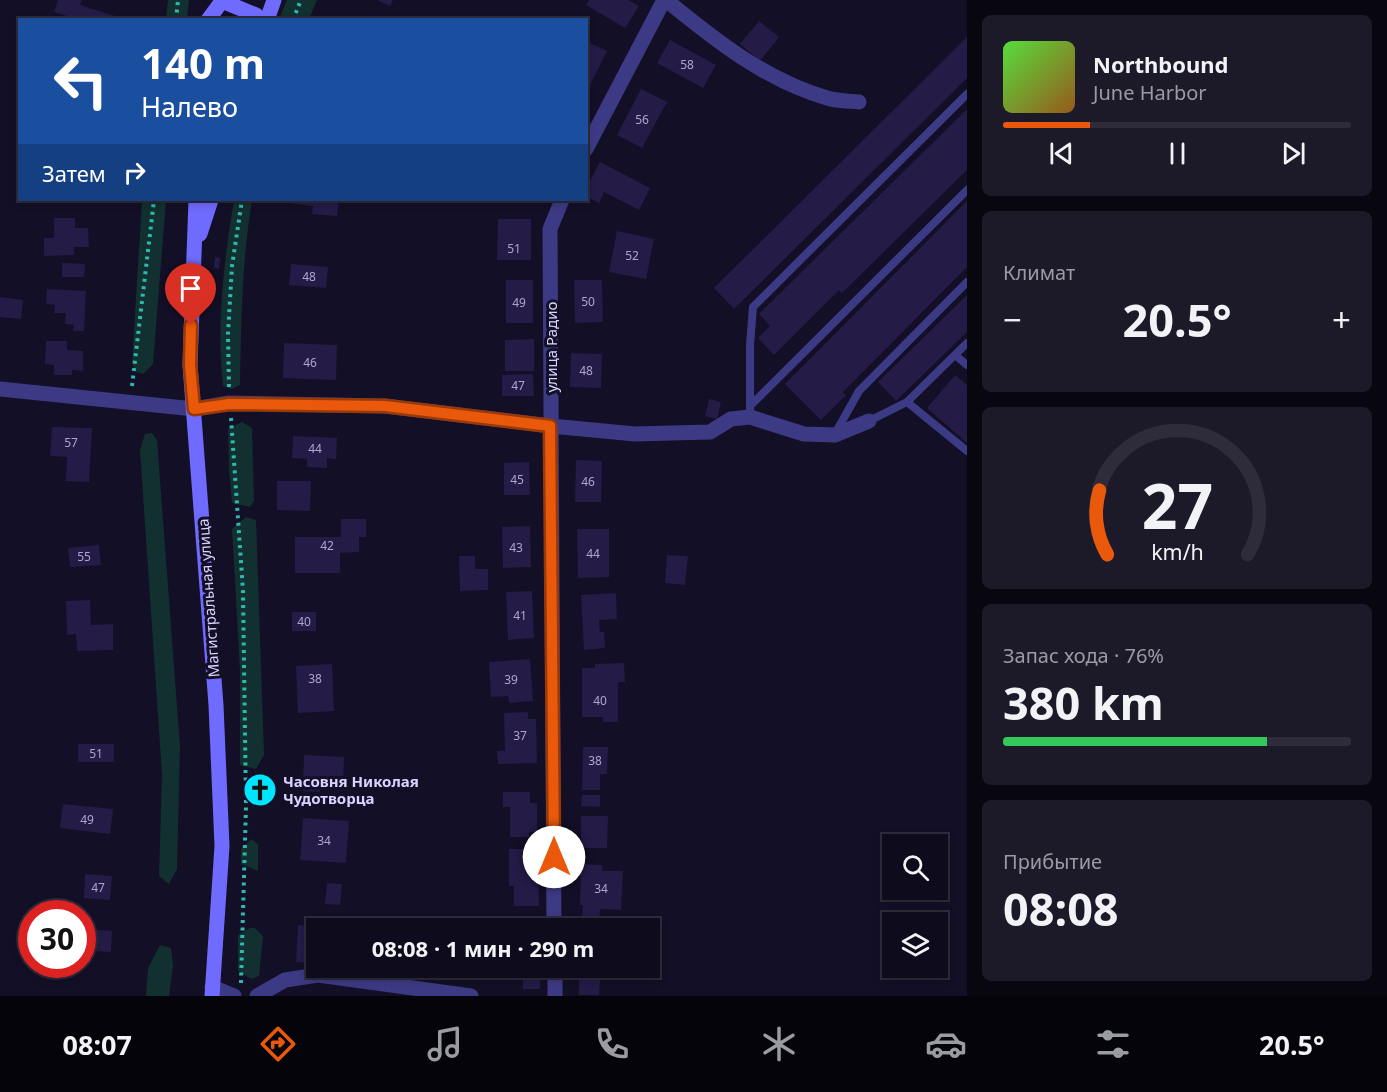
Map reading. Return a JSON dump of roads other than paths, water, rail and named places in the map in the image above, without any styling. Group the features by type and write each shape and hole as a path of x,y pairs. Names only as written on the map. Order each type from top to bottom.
{"main road":[{"path":"208,18 217,0 258,13 274,0"},
{"name":"Магистральная улица","path":"196,201 190,365 216,705 222,846 212,991"},
{"path":"193,257 211,201"}],"street":[{"path":"588,145 665,0 720,44 781,81 828,98 859,102"},
{"name":"улица Радио","path":"554,918 550,228 562,201"},
{"path":"0,389 194,409 229,404 385,406 635,434 710,432 731,419 750,412 804,434 835,435 869,421"},
{"path":"257,996 285,980 318,975 471,996"},
{"path":"555,978 555,996"},
{"path":"212,991 238,991"}],"lane":[{"path":"750,412 750,345 753,307 967,94"},
{"path":"750,412 967,190"},
{"path":"835,435 859,391 967,282"},
{"path":"869,421 907,402 967,342"},
{"path":"955,355 967,365"},
{"path":"907,402 967,451"}],"place":[{"name":"Часовня Николая Чудотворца","path":"260,790"}]}
